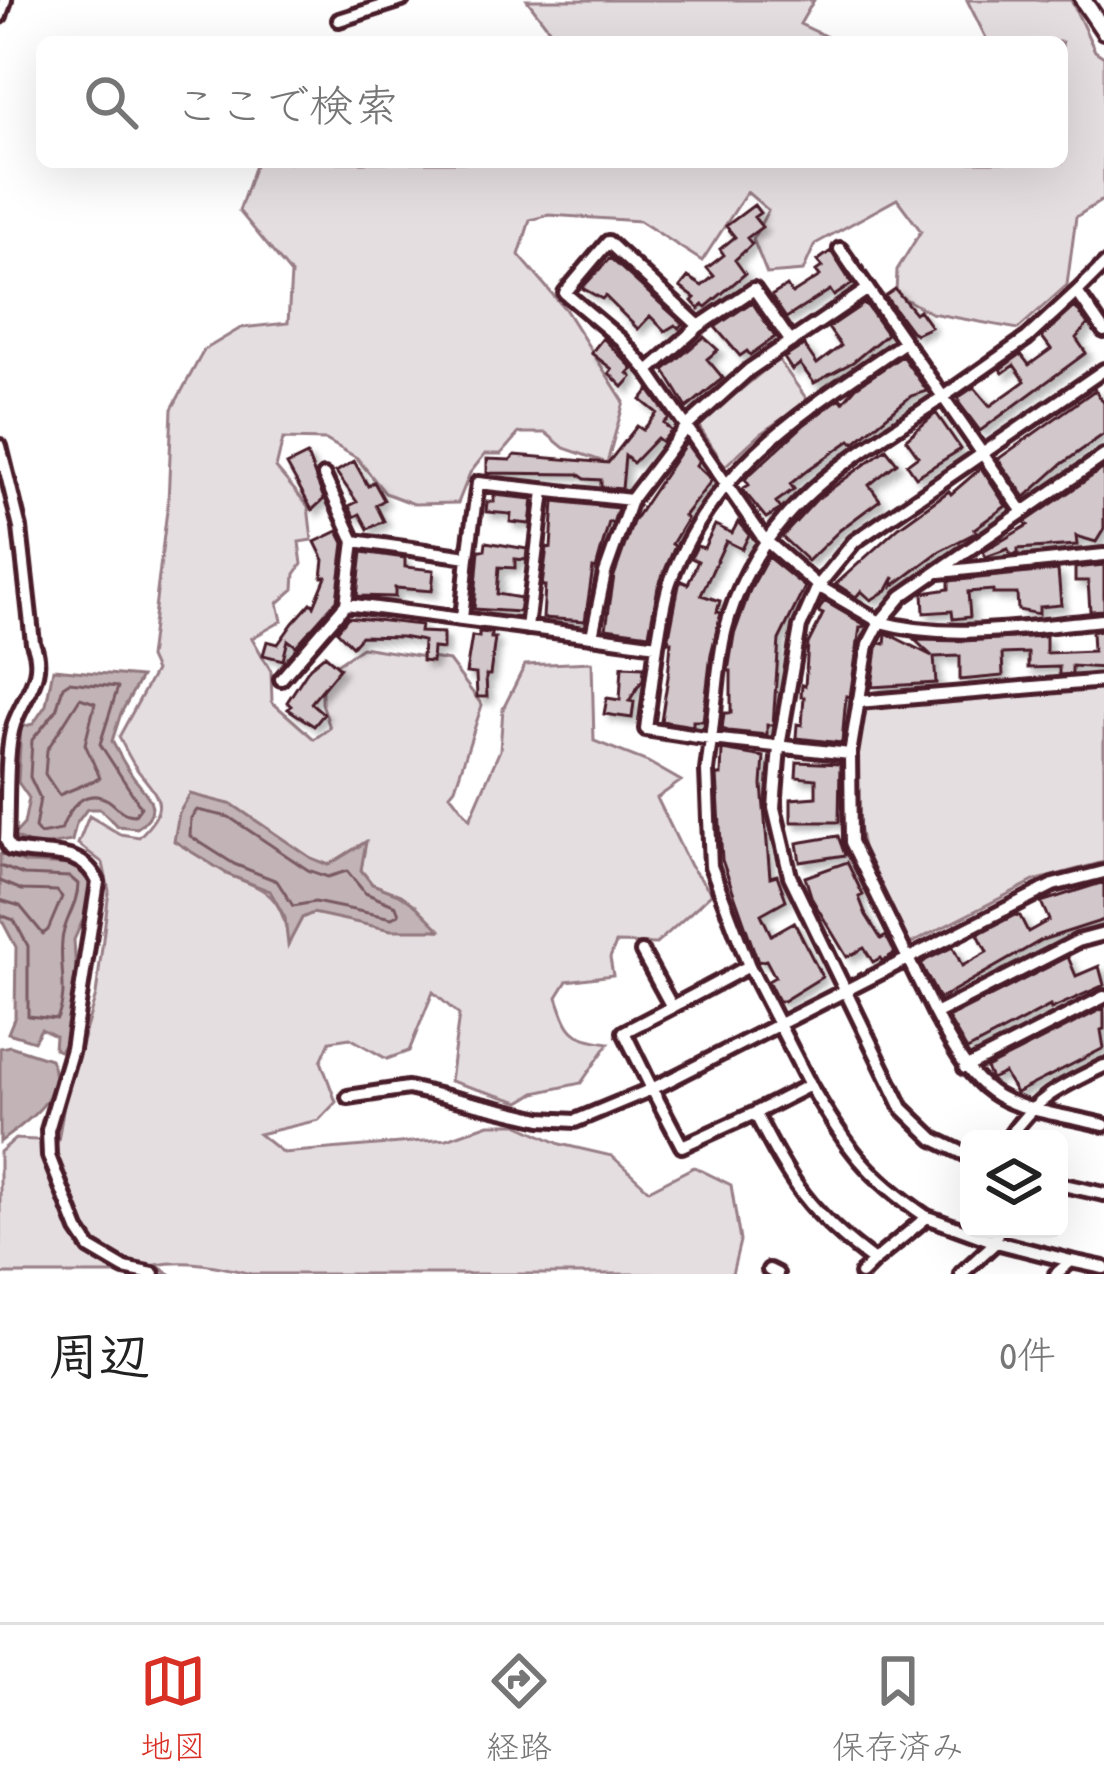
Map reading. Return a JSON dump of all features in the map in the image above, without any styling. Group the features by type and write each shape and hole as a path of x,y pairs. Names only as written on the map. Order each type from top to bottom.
{"street":[{"path":"0,16 5,0"},
{"path":"339,20 402,0"},
{"path":"1082,0 1104,31"},
{"path":"699,326 608,242 566,293 621,340 648,371 764,539 818,586 880,622 913,631 1104,620"},
{"path":"841,249 1023,512"},
{"path":"960,1225 927,1217 881,1185 848,1150 749,966 711,866 707,771 726,628 764,539 808,490 1027,338 1104,265"},
{"path":"648,371 699,326 754,289 790,342"},
{"path":"592,637 605,574 631,500 687,426 749,370 868,289"},
{"path":"1080,289 1104,331"},
{"path":"850,754 646,729 657,645 668,585 694,527 725,482 794,418 905,342"},
{"path":"960,1152 934,1139 902,1108 790,876 774,808 779,747 800,627 818,586 854,542 1104,370"},
{"path":"0,446 20,528 33,643 39,657 31,694 14,725 6,840 10,850 22,853 77,856 91,866 98,882 72,1049 48,1130 50,1156 78,1230 90,1248 124,1268 153,1274"},
{"path":"1104,456 902,596 868,645 850,754 850,842 965,1069 1006,1102 1104,1125"},
{"path":"280,679 346,604 354,541 324,476"},
{"path":"462,620 478,483 631,500"},
{"path":"527,628 544,491"},
{"path":"354,541 468,556"},
{"path":"937,572 1104,555"},
{"path":"346,604 657,645"},
{"path":"858,702 1104,681"},
{"path":"348,1097 408,1088 541,1119 575,1120 599,1114 1053,885 1104,872"},
{"path":"935,1013 1078,941 1104,934"},
{"path":"643,952 672,1007"},
{"path":"749,966 624,1032 652,1089 682,1146 810,1084"},
{"path":"965,1069 1104,997"},
{"path":"1014,1130 1028,1110 1065,1084 1104,1066"},
{"path":"755,1113 789,1180 833,1231 874,1262"},
{"path":"1068,1186 1104,1194"},
{"path":"861,1274 927,1217"},
{"path":"961,1274 994,1238"},
{"path":"1006,1238 1104,1268"},
{"path":"1056,1274 1071,1261"}],"shaded area":[{"path":"527,0 814,0 800,24 825,36 554,36"},
{"path":"967,0 1071,0 1095,51 1104,57 1104,199 1076,217 1067,285 1018,329 931,313 896,294 897,270 921,231 897,199 815,244 803,271 767,274 753,239 768,210 747,192 702,261 640,221 549,215 530,220 519,255 565,309 624,402 607,463 564,448 546,433 519,433 501,454 485,454 470,473 458,503 414,504 385,493 357,458 326,440 283,439 276,468 308,506 312,540 299,542 302,564 295,574 294,589 278,603 282,621 252,638 271,671 272,702 314,739 330,728 322,703 322,674 362,647 449,661 482,705 450,794 470,819 500,750 503,709 525,665 592,662 594,741 681,781 657,798 690,866 712,893 656,944 616,943 610,958 613,975 567,981 557,997 568,1026 586,1038 609,1043 581,1083 535,1093 520,1102 450,1081 459,1015 433,992 409,1051 387,1059 350,1038 330,1041 321,1061 336,1102 319,1120 259,1134 283,1153 447,1139 489,1124 517,1124 560,1144 612,1156 649,1190 694,1167 731,1185 740,1241 732,1274 251,1274 180,1263 156,1265 170,1274 0,1274 0,1152 15,1139 58,1141 65,1099 96,995 109,891 103,863 78,844 89,816 120,834 139,837 158,811 157,797 119,737 155,671 149,658 168,502 172,409 204,350 241,328 288,323 291,274 239,211 254,168 1068,168 1068,36 985,36","holes":["365,842 361,870 372,884 401,895 438,930 313,913 302,918 289,942 282,914 271,897 229,875 311,858 329,865"]},
{"path":"778,359 808,401 760,434 725,466 698,425"},
{"path":"1104,687 1104,862 1034,881 908,945 875,885 860,830 857,772 863,705"}],"water":[{"path":"53,669 141,677 112,741 152,806 149,817 137,828 117,826 100,809 87,809 72,841 36,847 13,836 24,824 29,798 18,782 21,727 33,724 46,705"},
{"path":"190,794 233,805 328,865 366,842 361,870 372,884 401,895 440,930 391,930 313,913 302,918 288,945 285,918 270,891 229,875 174,841 179,813"},
{"path":"0,854 26,863 73,865 85,871 91,882 86,913 74,940 77,990 68,1039 60,1051 54,1049 55,1036 41,1029 34,1041 8,1033 15,1016 16,947 0,917"},
{"path":"10,1046 50,1059 54,1085 41,1107 0,1142 0,1048"}],"building":[{"path":"754,205 760,213 754,217 762,227 747,238 752,244 735,260 745,274 699,309 692,301 695,298 680,287 688,277 702,286 714,276 707,268 724,255 720,249 735,237 726,226"},
{"path":"831,251 852,284 834,296 830,290 786,318 771,296 787,286 792,294 820,276 816,271 822,267 817,261"},
{"path":"610,258 683,324 665,331 650,316 638,329 605,296 602,299 582,288"},
{"path":"895,289 931,327 916,334 911,331 885,296"},
{"path":"752,302 775,337 750,355 747,351 740,356 715,327"},
{"path":"865,303 887,334 853,362 814,383 800,364 792,370 784,358 804,345 817,364 841,346 828,328"},
{"path":"1075,307 1088,324 1076,338 1086,353 980,431 959,397 974,387 990,406 1025,381 1014,365 1003,373 1000,369 1021,354 1029,365 1051,349 1042,337"},
{"path":"704,337 718,350 707,359 723,378 687,408 664,370"},
{"path":"603,338 633,369 623,387 609,373 612,369 591,353"},
{"path":"902,356 927,391 911,396 854,443 851,440 809,469 776,502 781,509 766,518 742,489 749,485 745,479 805,424 840,398 843,402 856,387"},
{"path":"649,390 669,418 664,423 671,431 662,442 657,438 633,463 625,456 622,489 601,487 601,480 578,474 487,473 487,459 510,460 515,455 608,463 637,426 643,430 657,413 641,400"},
{"path":"1095,390 1104,403 1104,434 1025,497 998,459"},
{"path":"936,413 961,449 916,477 907,464 918,456 906,439"},
{"path":"686,443 699,461 696,465 712,480 684,516 687,519 672,544 649,634 606,628 614,576 633,522"},
{"path":"886,449 897,463 869,485 880,500 808,561 782,537 817,499"},
{"path":"307,455 324,499 312,510 287,465"},
{"path":"354,461 368,486 374,482 384,500 376,505 384,521 368,529 360,514 354,517 349,506 357,502 336,472"},
{"path":"981,468 1006,506 974,529 977,532 940,551 893,586 894,577 887,590 871,600 861,591 856,597 836,584 899,527"},
{"path":"1104,468 1104,529 1096,542 1076,536 1077,545 1018,549 1018,554 1010,555 1008,549 986,557 983,552"},
{"path":"494,495 533,499 530,524 510,522 511,514 486,512"},
{"path":"554,501 618,508 593,568 585,621 543,618 542,586"},
{"path":"738,522 749,535 742,549 726,541 701,595 720,601 717,612 721,613 703,721 693,721 693,726 661,721 679,585 681,581 688,584 698,561 691,558 697,546 704,548 715,525 732,533"},
{"path":"338,531 344,543 337,600 296,646 288,640 283,660 263,655 267,641 278,644 311,603 314,606 326,577 322,577 324,560 315,542"},
{"path":"486,542 527,549 526,560 515,559 515,568 499,567 497,594 521,598 519,612 474,609 479,550 485,550"},
{"path":"362,552 405,558 405,567 434,570 432,591 395,588 395,597 357,596"},
{"path":"768,557 805,587 779,640 773,725 767,725 767,735 728,731 722,729 724,713 731,713 728,671 734,635"},
{"path":"1104,565 1104,610 1090,611 1088,581 1075,581 1075,568"},
{"path":"1058,570 1061,605 1039,607 1039,614 1018,610 1017,594 993,594 993,590 968,592 970,617 953,619 952,611 924,613 923,593 949,589 949,581"},
{"path":"824,601 867,626 860,627 842,743 796,738 797,724 802,725 808,644"},
{"path":"348,617 421,625 420,632 443,633 443,649 433,648 432,662 422,661 423,641 361,636 352,646 337,631"},
{"path":"1104,630 1104,668 1072,666 1072,674 1059,675 1059,667 1028,668 1028,653 1002,654 1003,676 960,680 960,656 934,657 936,683 872,687 877,648 885,644 886,633 932,656 915,640 1046,636 1046,653 1093,651 1092,631"},
{"path":"479,632 495,638 490,675 486,675 487,697 477,697 476,674 466,673 472,636 479,637"},
{"path":"325,655 340,668 311,703 324,714 314,726 288,709 287,702 310,667"},
{"path":"622,666 644,667 643,679 629,701 634,702 632,718 604,714 607,698 620,700"},
{"path":"722,750 764,757 770,877 777,875 786,900 761,914 771,935 794,922 822,977 783,1001 778,1001 768,981 775,977 766,960 758,962 722,860 717,775 721,775"},
{"path":"797,762 840,764 839,822 791,822 791,799 816,797 816,779 796,777"},
{"path":"838,836 845,855 800,862 797,843"},
{"path":"847,862 863,895 859,897 866,915 895,953 882,961 873,962 864,948 847,957 812,899 805,877"},
{"path":"1104,882 1104,920 1042,940 939,999 921,964 926,960 953,947 962,966 987,952 978,934 1015,915 1028,932 1049,920 1041,902"},
{"path":"1068,957 1076,976 1099,966 1104,985 1050,1006 967,1050 948,1018"},
{"path":"1104,1008 1104,1048 1016,1093 1004,1073 991,1079 986,1068"}]}
